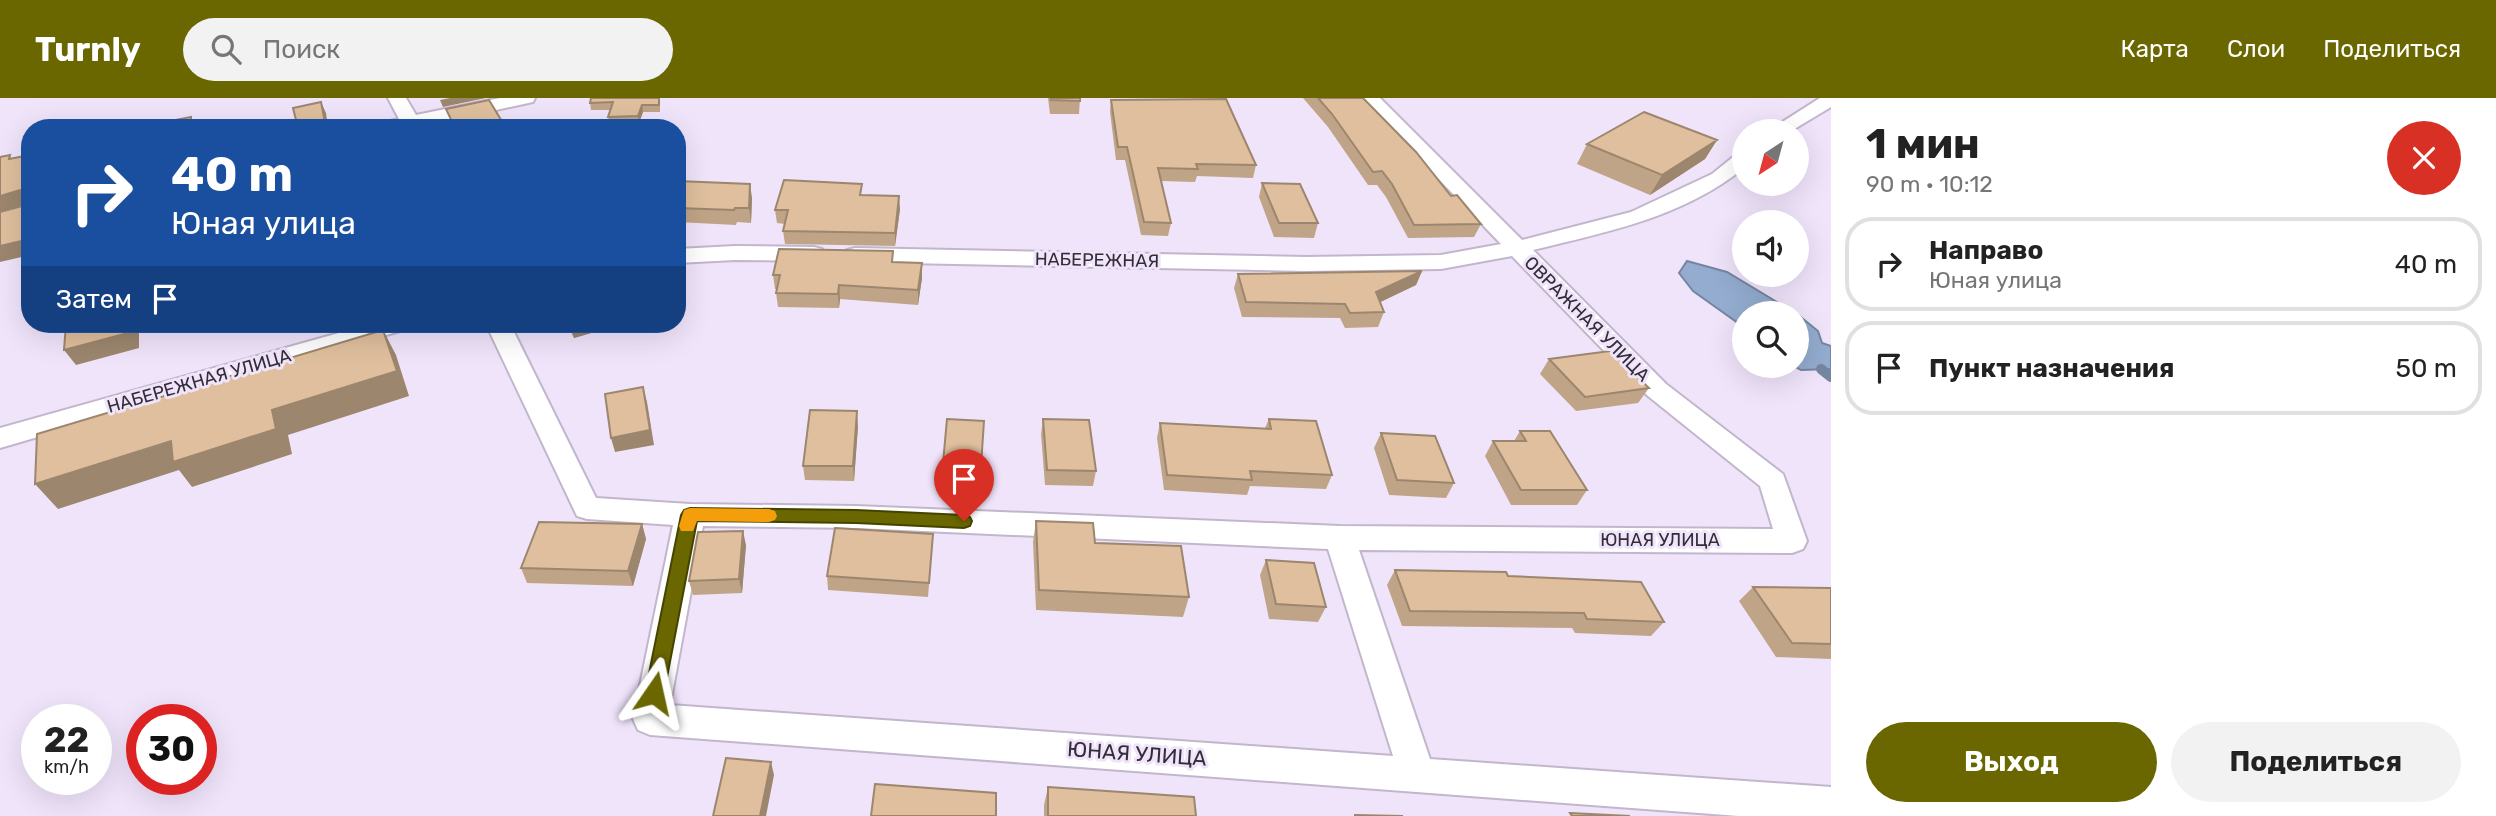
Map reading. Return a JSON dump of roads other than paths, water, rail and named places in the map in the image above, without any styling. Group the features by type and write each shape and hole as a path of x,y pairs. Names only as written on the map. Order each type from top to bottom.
{"street":[{"path":"397,98 409,119"},
{"path":"438,119 526,98"},
{"name":"ОВРАЖНАЯ УЛИЦА","path":"1370,98 1657,390 1773,481 1792,541"},
{"path":"1798,119 1831,99"},
{"name":"НАБЕРЕЖНАЯ","path":"686,256 736,253 1306,264 1441,262 1516,248 1639,217 1719,178 1732,168"},
{"name":"НАБЕРЕЖНАЯ УЛИЦА","path":"0,438 367,333"},
{"name":"ЮНАЯ УЛИЦА","path":"502,333 587,508 690,515 856,517 1340,538 1792,541"},
{"name":"ЮНАЯ УЛИЦА","path":"690,515 650,719 1831,805"},
{"path":"1340,538 1417,775"}],"water":[{"path":"1687,261 1727,272 1732,275 1732,287 1752,287 1775,301 1732,301 1732,319 1693,291 1679,273"},
{"path":"1809,324 1818,331 1822,343 1831,346 1831,369 1809,370"}],"waterway":[{"path":"1821,369 1831,377"}]}
